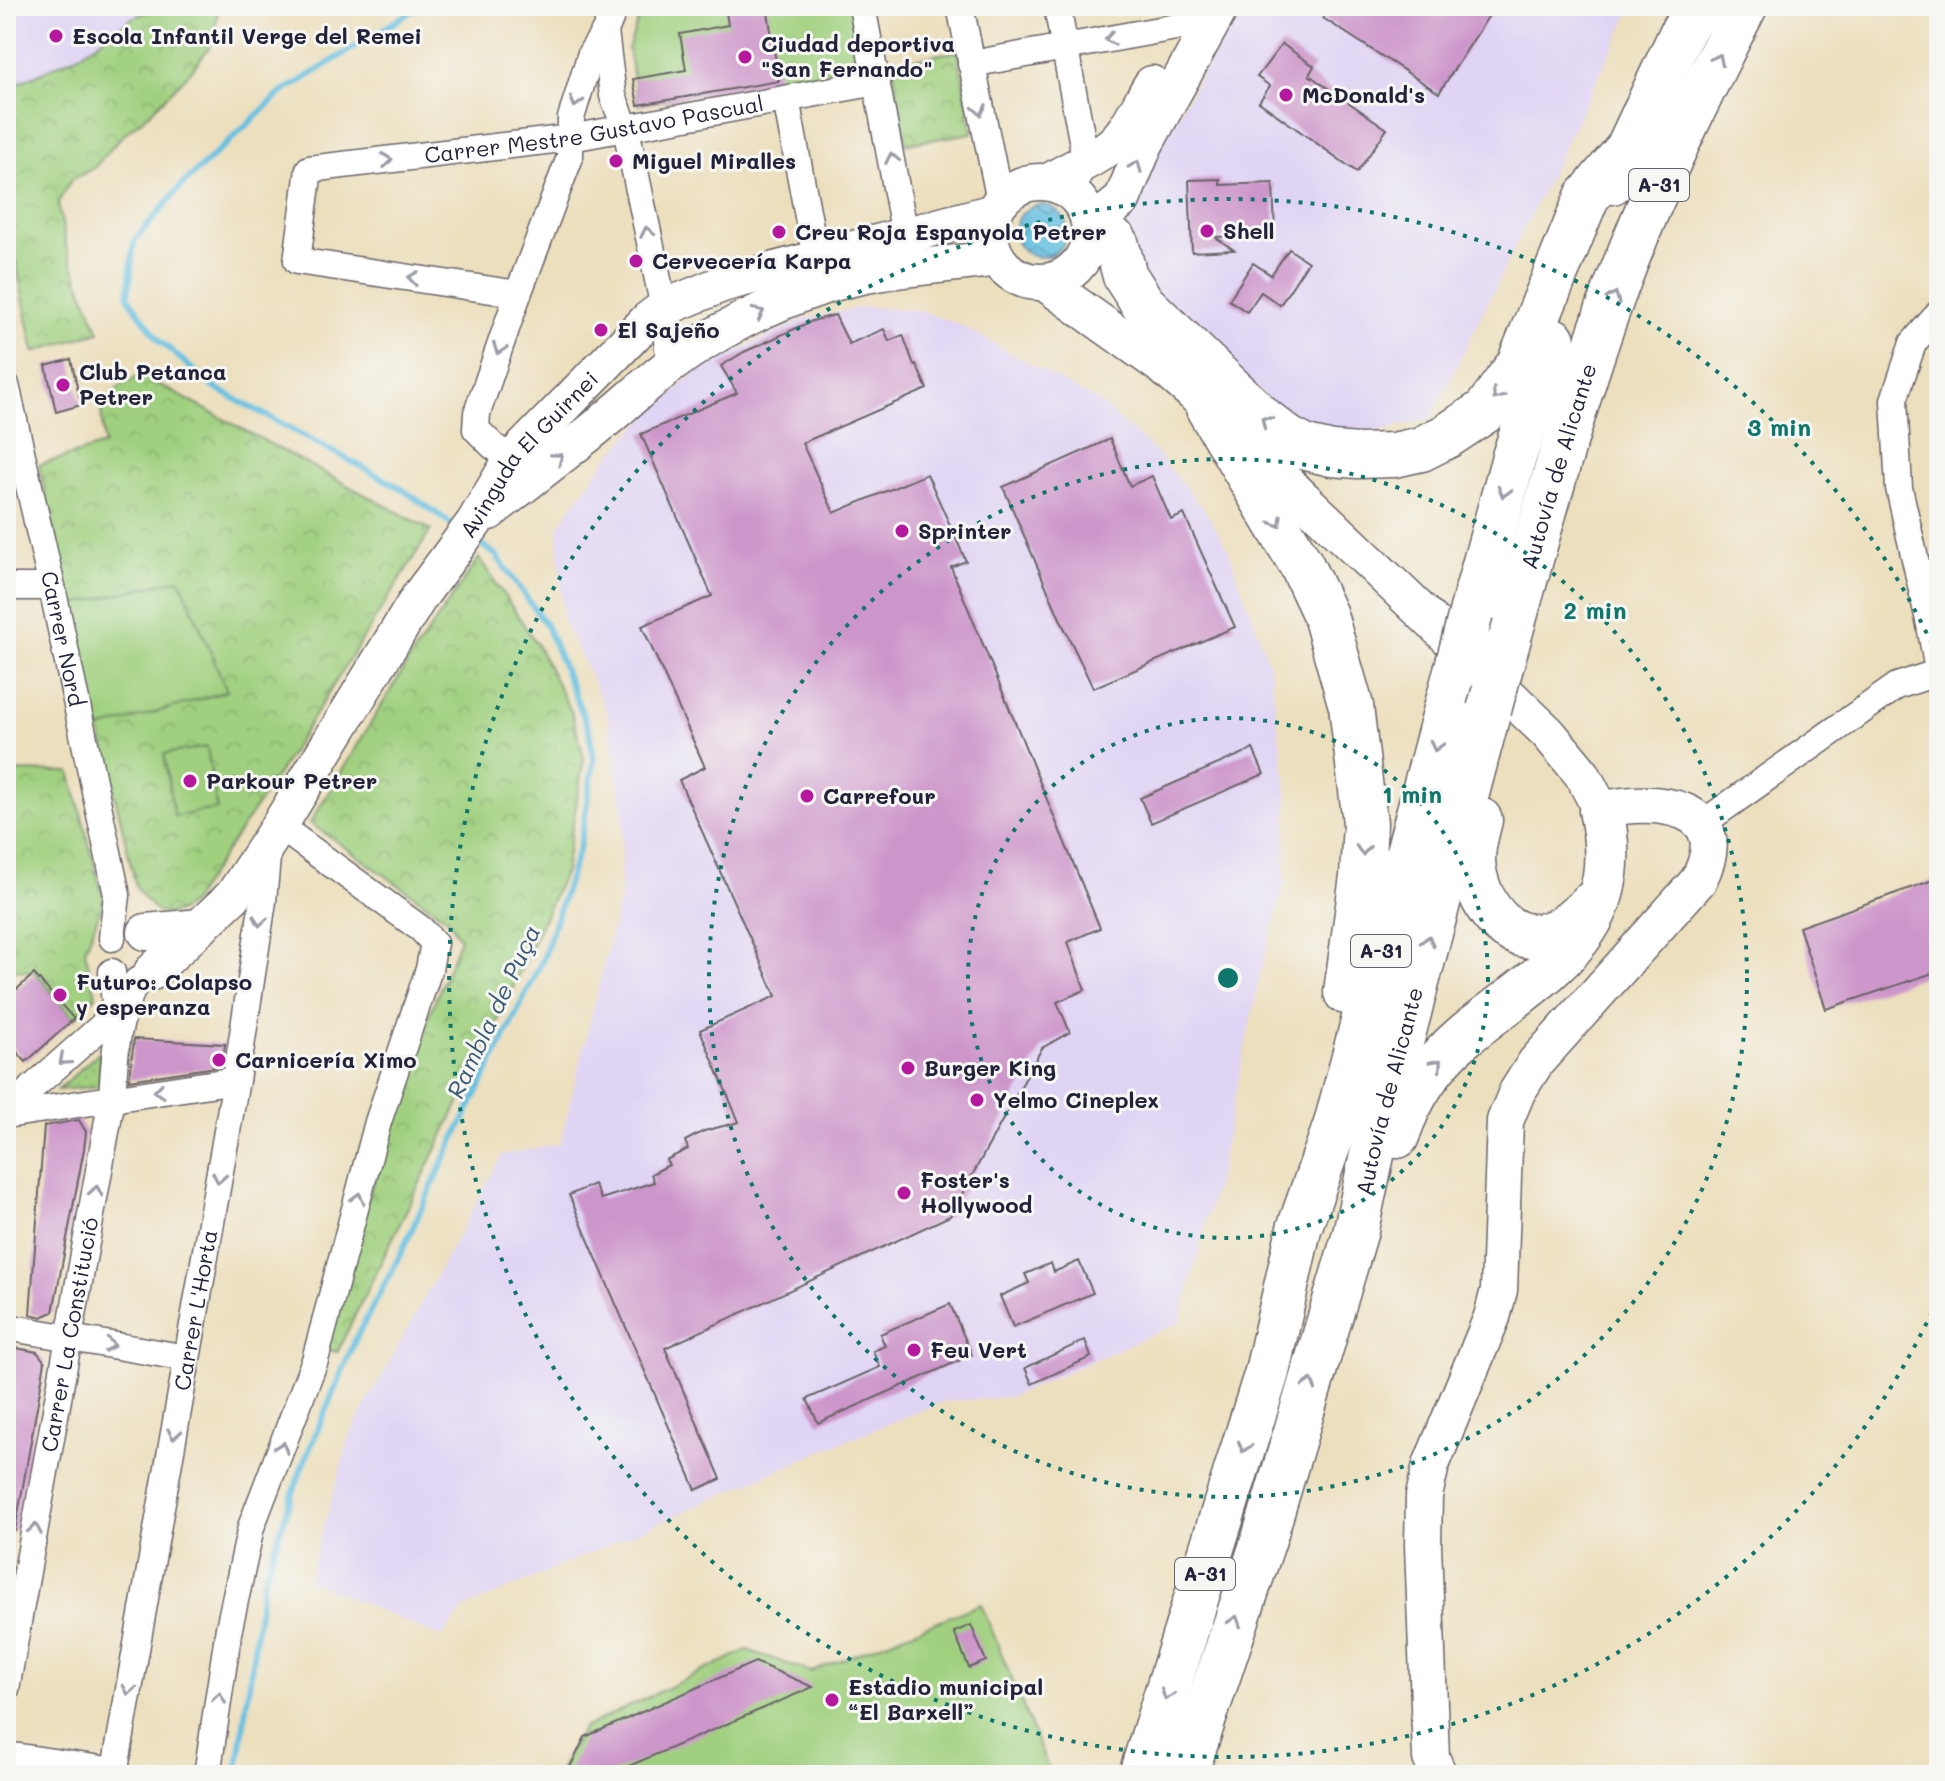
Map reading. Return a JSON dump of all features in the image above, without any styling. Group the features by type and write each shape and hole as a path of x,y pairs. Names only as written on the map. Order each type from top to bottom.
{"highway":[{"name":"Autovía de Alicante","path":"1141,1775 1267,1372 1299,1229 1336,1124 1471,613 1524,426 1565,305 1623,154 1697,6"},
{"name":"Autovía de Alicante","path":"1185,1775 1264,1539 1355,1234 1375,1141 1556,470 1607,312 1660,182 1745,6"},
{"path":"1096,237 1143,304 1263,419 1287,438 1306,448 1332,454 1394,455 1421,449 1485,411 1519,364 1587,197 1623,154"},
{"path":"1208,408 1278,522 1325,615 1351,706 1361,778 1365,823 1362,877 1348,984 1312,1139 1299,1229"},
{"path":"1489,710 1491,771 1473,849 1473,869 1485,906 1509,930 1540,935 1556,931 1573,920 1602,889"},
{"path":"1355,1234 1392,1153 1407,1105 1430,1070 1462,1038 1555,966 1582,937 1602,889 1607,853 1601,810"}],"street":[{"path":"512,459 476,429 477,413 570,157 571,118 591,53 605,31 615,6"},
{"path":"862,6 905,235"},
{"path":"960,6 997,207 990,228 991,244 997,258 1012,274 1022,279 1044,282 1054,281 1080,264 1122,200 1145,144 1221,6"},
{"path":"1057,6 1083,145 1068,179"},
{"path":"971,64 1065,47 1192,16"},
{"path":"997,207 1021,185 1068,179 1108,148 1117,139 1192,16"},
{"path":"605,31 613,96 626,129 664,308 670,366"},
{"name":"Carrer Mestre Gustavo Pascual","path":"518,294 297,261 309,169 571,138 877,82"},
{"path":"786,99 816,259"},
{"path":"1068,179 1087,214 1121,307 1162,366"},
{"name":"Avinguda El Guirnei","path":"463,537 512,459 638,330 664,308 722,284 997,207"},
{"name":"Avinguda El Guirnei","path":"463,537 670,366 702,344 762,311 824,286 915,267 997,258"},
{"path":"1044,282 1162,366 1208,408 1548,733 1582,774 1601,810 1628,805 1665,804 1689,813 1700,825 1708,843 1709,853 1698,881 1536,1062 1517,1092 1505,1121 1499,1290 1492,1317 1431,1465 1424,1496 1431,1758 1439,1775"},
{"path":"1700,825 1897,686 1939,673 1899,488 1894,400 1913,343 1939,313"},
{"name":"Carrer Nord","path":"7,394 52,587 117,895 134,933"},
{"path":"112,972 119,978 144,977 233,896 274,835 419,597 463,537"},
{"path":"6,587 52,587"},
{"path":"207,1775 229,1628 251,1527 315,1360 378,1122 429,969 434,943 421,929 274,835"},
{"name":"Carrer L'Horta","path":"115,1773 236,1080 274,835"},
{"path":"6,1113 103,1025 115,1003 112,972 106,955 134,933 201,927"},
{"path":"134,933 158,947 157,965 144,977"},
{"name":"Carrer La Constitució","path":"6,1689 112,1098 123,1005 144,977"},
{"path":"6,1113 236,1080"},
{"path":"6,1327 187,1358"},
{"path":"6,1755 115,1773"}],"shaded area":[{"name":"Escola Infantil Verge del Remei","path":"6,6 161,6 132,18 79,55 6,89"},
{"path":"1242,6 1633,6 1431,418 1360,436 1278,409 1158,296 1114,223"},
{"path":"864,307 918,310 960,325 1097,401 1151,447 1203,508 1228,549 1269,664 1287,789 1285,883 1262,966 1220,1168 1180,1322 1010,1397 942,1402 828,1448 465,1608 441,1637 308,1580 351,1433 502,1155 560,1144 620,898 623,811 607,712 563,619 558,527 604,462 637,426 699,369 804,319"}],"green space":[{"path":"161,6 219,6 213,42 192,70 120,138 94,168 71,180 58,203 67,250 99,332 34,352 6,213 6,89 79,55 132,18"},
{"name":"Ciudad deportiva \"San Fernando\"","path":"643,6 852,6 862,65 638,105 628,49"},
{"path":"958,51 972,133 906,144 892,63"},
{"path":"141,375 431,530 272,783 191,903 182,910 167,914 148,903 136,887 39,465 104,445 101,408 121,385"},
{"path":"479,558 536,643 571,711 584,758 565,871 483,1054 337,1352 324,1348 402,1082 460,939 449,920 310,823 411,657"},
{"path":"180,579 227,691 100,729 72,605"},
{"name":"Parkour Petrer","path":"207,747 217,809 174,816 164,754"},
{"path":"6,771 70,772 104,900 85,951 96,996 74,1019 35,972 6,969"},
{"path":"100,1051 99,1086 58,1090"},
{"name":"Estadio municipal “El Barxell”","path":"981,1604 1051,1775 557,1775 583,1728 747,1650 811,1672"}],"water":[{"path":"1041,205 1059,213 1067,231 1059,249 1041,257 1023,249 1015,231 1023,213"}],"building":[{"path":"725,6 767,6 779,81 638,105 633,79 686,70 680,34 728,25"},
{"path":"1331,6 1495,6 1439,93 1323,18"},
{"path":"1282,44 1314,66 1309,75 1387,129 1357,172 1259,102 1270,86 1257,77"},
{"path":"1220,179 1220,185 1273,183 1275,234 1215,237 1234,250 1192,252 1189,180"},
{"path":"1289,249 1308,262 1280,305 1261,292 1247,312 1229,300 1253,263 1271,275"},
{"path":"835,315 849,344 884,329 889,341 903,335 927,389 802,443 834,513 927,474 966,561 951,567 1100,928 1068,942 1085,990 1057,1002 1070,1032 1042,1048 950,1216 665,1348 721,1479 696,1490 569,1195 594,1184 601,1199 654,1182 651,1174 669,1165 666,1160 688,1149 685,1141 704,1131 739,1122 700,1030 776,996 679,780 705,767 642,626 712,596 641,434 737,393 721,366 812,321"},
{"name":"Club Petanca Petrer","path":"71,359 81,405 56,412 46,366"},
{"path":"1110,439 1130,486 1152,476 1171,520 1184,514 1235,627 1093,688 1003,487"},
{"path":"1253,749 1264,774 1151,823 1140,798"},
{"path":"1939,878 1939,971 1826,1009 1799,927"},
{"path":"34,974 74,1019 26,1062 6,1040 6,999"},
{"path":"134,1039 225,1044 222,1066 129,1080"},
{"path":"79,1120 86,1132 84,1149 53,1312 42,1317 30,1314 44,1126"},
{"path":"1079,1261 1093,1293 1013,1327 1000,1296 1029,1283 1025,1274 1051,1263 1054,1272"},
{"path":"950,1304 972,1355 818,1423 807,1399 880,1367 873,1351 885,1346 880,1334"},
{"path":"1085,1340 1091,1357 1032,1384 1025,1368"},
{"path":"6,1346 37,1352 45,1362 15,1531 6,1530"},
{"path":"971,1625 986,1661 969,1668 954,1632"},
{"path":"755,1662 813,1687 608,1775 566,1775 585,1737"}],"waterway":[{"name":"Rambla de Puça","path":"420,6 280,94 182,185 134,241 128,297 159,340 213,387 399,487 456,527"},
{"name":"Rambla de Puça","path":"237,1775 263,1581 302,1467 356,1338 400,1255 543,959 580,845 594,760 589,730 546,625 496,555 475,540"}],"place":[{"name":"Escola Infantil Verge del Remei","path":"56,36"},
{"name":"Ciudad deportiva \"San Fernando\"","path":"745,57"},
{"name":"McDonald's","path":"1286,95"},
{"name":"Miguel Miralles","path":"616,161"},
{"name":"Shell","path":"1207,231"},
{"name":"Creu Roja Espanyola Petrer","path":"779,232"},
{"name":"Cervecería Karpa","path":"636,261"},
{"name":"El Sajeño","path":"601,330"},
{"name":"Club Petanca Petrer","path":"63,385"},
{"name":"Sprinter","path":"902,531"},
{"name":"Parkour Petrer","path":"190,781"},
{"name":"Carrefour","path":"807,796"},
{"name":"Futuro: Colapso y esperanza","path":"60,995"},
{"name":"Carnicería Ximo","path":"219,1060"},
{"name":"Burger King","path":"908,1068"},
{"name":"Yelmo Cineplex","path":"977,1100"},
{"name":"Foster's Hollywood","path":"904,1193"},
{"name":"Feu Vert","path":"914,1350"},
{"name":"Estadio municipal “El Barxell”","path":"832,1700"}]}
